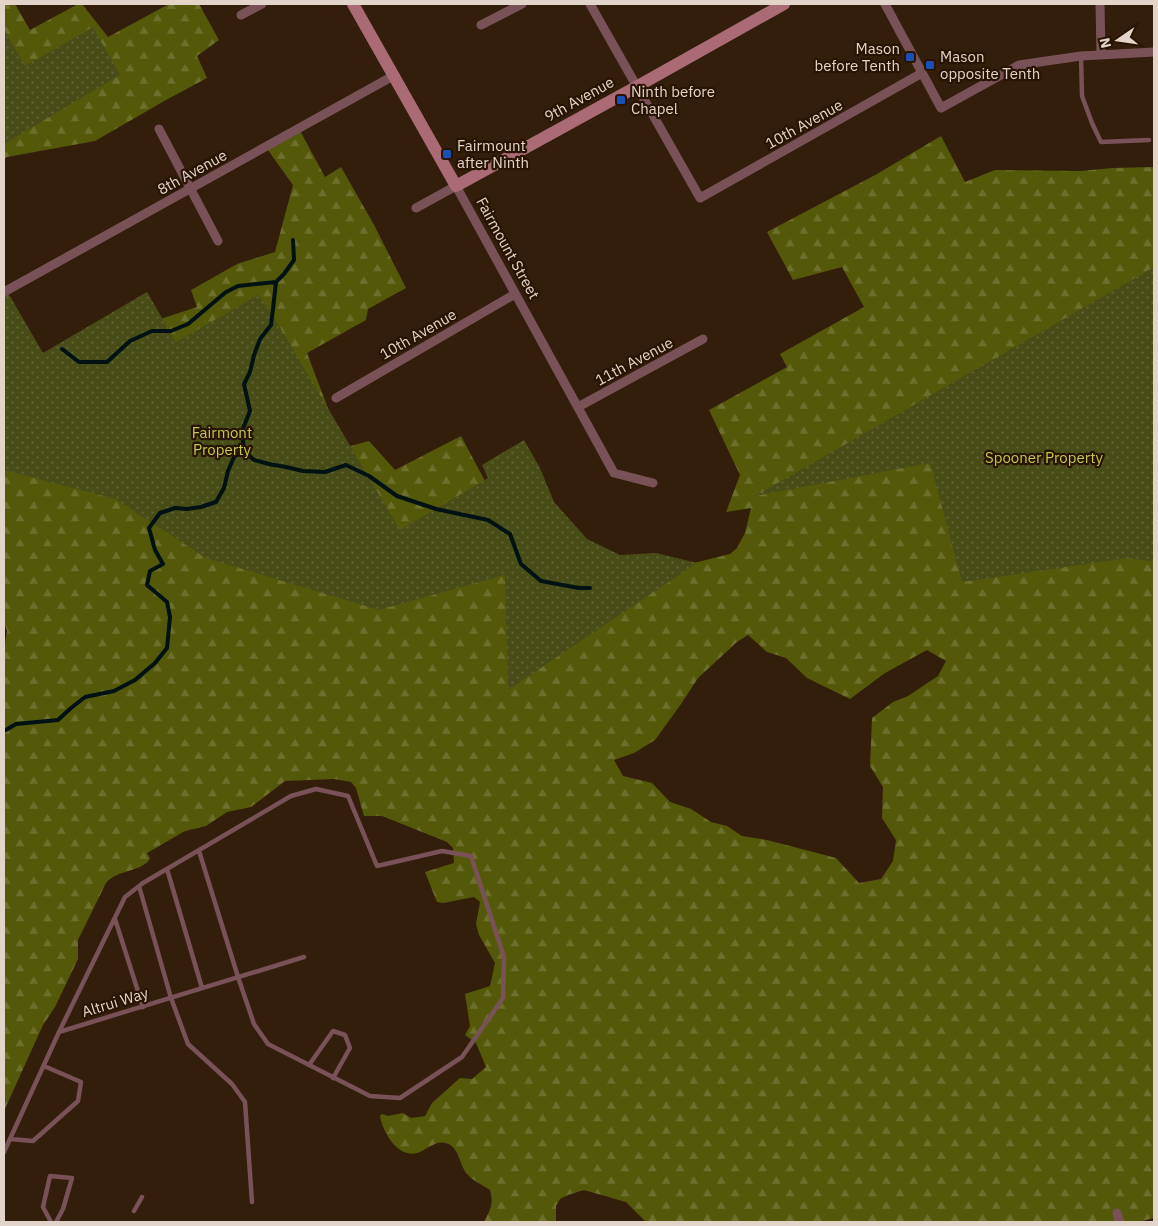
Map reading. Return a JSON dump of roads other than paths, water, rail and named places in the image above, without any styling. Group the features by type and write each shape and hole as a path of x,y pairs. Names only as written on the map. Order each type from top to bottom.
{"street":[{"path":"241,15 262,4"},
{"name":"Fairmount Street","path":"353,4 614,473 653,483"},
{"path":"481,25 522,4"},
{"path":"590,4 636,87"},
{"name":"9th Avenue","path":"416,208 784,4"},
{"path":"885,4 941,108 1020,65 1081,56 1154,52"},
{"path":"1100,4 1101,55"},
{"name":"10th Avenue","path":"636,87 700,198 922,73"},
{"name":"8th Avenue","path":"4,292 393,76"},
{"path":"159,129 218,241"},
{"name":"10th Avenue","path":"336,398 514,294"},
{"name":"11th Avenue","path":"578,407 703,339"},
{"path":"1117,1212 1119,1222"}],"lane":[{"path":"1081,56 1082,96 1101,142 1149,140"},
{"path":"4,1152 59,1032 125,897 139,886 167,869 291,796 316,790 348,796 376,866 442,851 471,856 504,957 503,998 462,1057 400,1098 370,1096 268,1044 254,1024 198,851"},
{"path":"167,869 202,988"},
{"path":"139,886 171,998 188,1044 232,1084 245,1102 252,1202"},
{"path":"115,919 143,1007"},
{"name":"Altrui Way","path":"59,1032 304,957"},
{"path":"309,1065 333,1031 345,1035 350,1048 333,1078"},
{"path":"10,1139 33,1141 78,1101 81,1082 44,1066"},
{"path":"51,1222 43,1206 50,1176 72,1178 63,1209 56,1222"},
{"path":"134,1211 142,1197"}],"waterway":[{"path":"293,240 294,260 276,282 271,325 260,339 250,372 244,384 250,411 242,431 244,451 254,460 303,471 325,472 346,465 369,476 397,496 436,509 488,520 510,534 521,564 541,581 579,588 590,588"},
{"path":"62,349 79,362 107,362 130,341 152,331 171,331 188,324 226,292 238,286 276,282"},
{"path":"4,731 16,724 58,720 85,697 114,691 135,680 155,663 167,648 170,617 167,602 147,585 150,571 163,564 155,550 149,528 160,513 175,508 201,507 216,502 224,488 234,457 244,451"}],"place":[{"name":"Mason before Tenth","path":"910,57"},
{"name":"Mason opposite Tenth","path":"930,65"},
{"name":"Ninth before Chapel","path":"621,100"},
{"name":"Fairmount after Ninth","path":"447,154"}],"park label":[{"name":"Fairmont Property","path":"222,440"},
{"name":"Spooner Property","path":"1044,457"}]}
